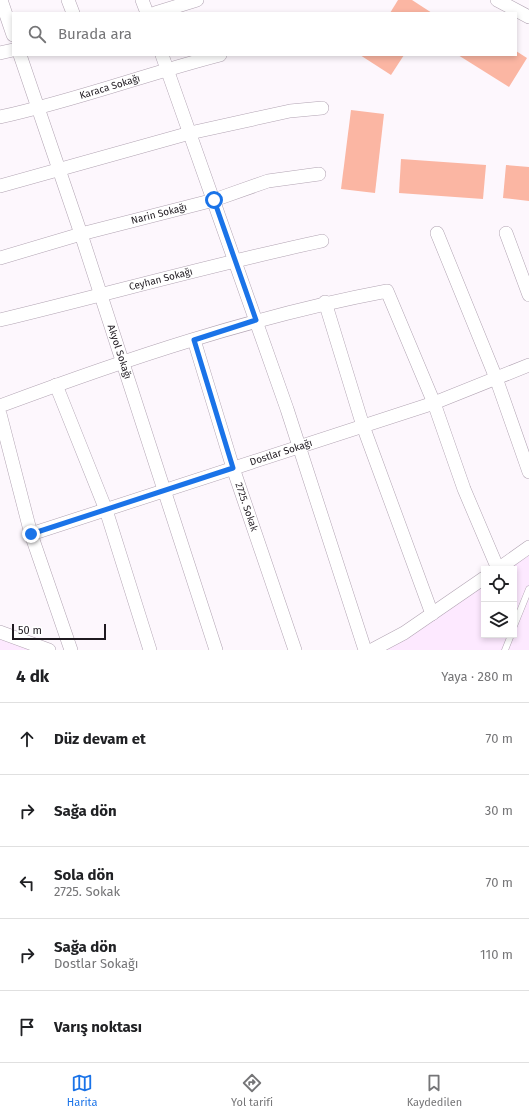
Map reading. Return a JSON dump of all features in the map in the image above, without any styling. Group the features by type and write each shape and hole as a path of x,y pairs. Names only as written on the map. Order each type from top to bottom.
{"street":[{"path":"1,0 12,32"},
{"path":"68,0 73,12"},
{"path":"142,0 146,12"},
{"path":"158,12 197,0"},
{"path":"497,0 529,17"},
{"path":"0,53 12,50"},
{"name":"Akyol Sokağı","path":"20,56 81,234 216,650"},
{"path":"162,56 256,320 365,650"},
{"name":"Karaca Sokağı","path":"0,117 38,109 167,69 216,56"},
{"path":"0,186 58,168 190,134 290,111 322,108"},
{"name":"Narin Sokağı","path":"0,258 81,234 214,200 268,182 319,174"},
{"path":"437,233 496,378 529,472"},
{"path":"506,233 529,295"},
{"name":"Ceyhan Sokağı","path":"0,320 101,296 235,260 322,241"},
{"path":"0,406 56,385 256,320 325,302 387,291 434,403 464,489 497,566"},
{"path":"325,302 363,426 432,614"},
{"name":"2725. Sokak","path":"194,340 233,468 295,650"},
{"name":"Dostlar Sokağı","path":"31,534 434,403 529,365"},
{"path":"56,385 106,510 150,650"},
{"path":"0,414 31,534 71,650"},
{"path":"502,566 529,547"},
{"path":"372,650 404,633 481,580"},
{"path":"0,632 49,650"}],"lane":[{"path":"517,619 529,589"},
{"path":"505,650 510,638"}],"shaded area":[{"path":"529,552 529,650 386,650 481,586 481,638 517,638 517,566 509,566"},
{"path":"0,634 43,650 0,650"}],"building":[{"path":"398,0 412,0 430,12 391,12"},
{"path":"517,52 527,58 509,87 460,56 517,56"},
{"path":"362,56 403,56 391,75"},
{"path":"351,110 384,114 375,193 341,189"},
{"path":"401,159 486,165 483,199 399,193"},
{"path":"506,165 529,167 529,201 503,198"}],"route":[{"path":"31,534 233,468 194,340 256,320 214,200"}]}
